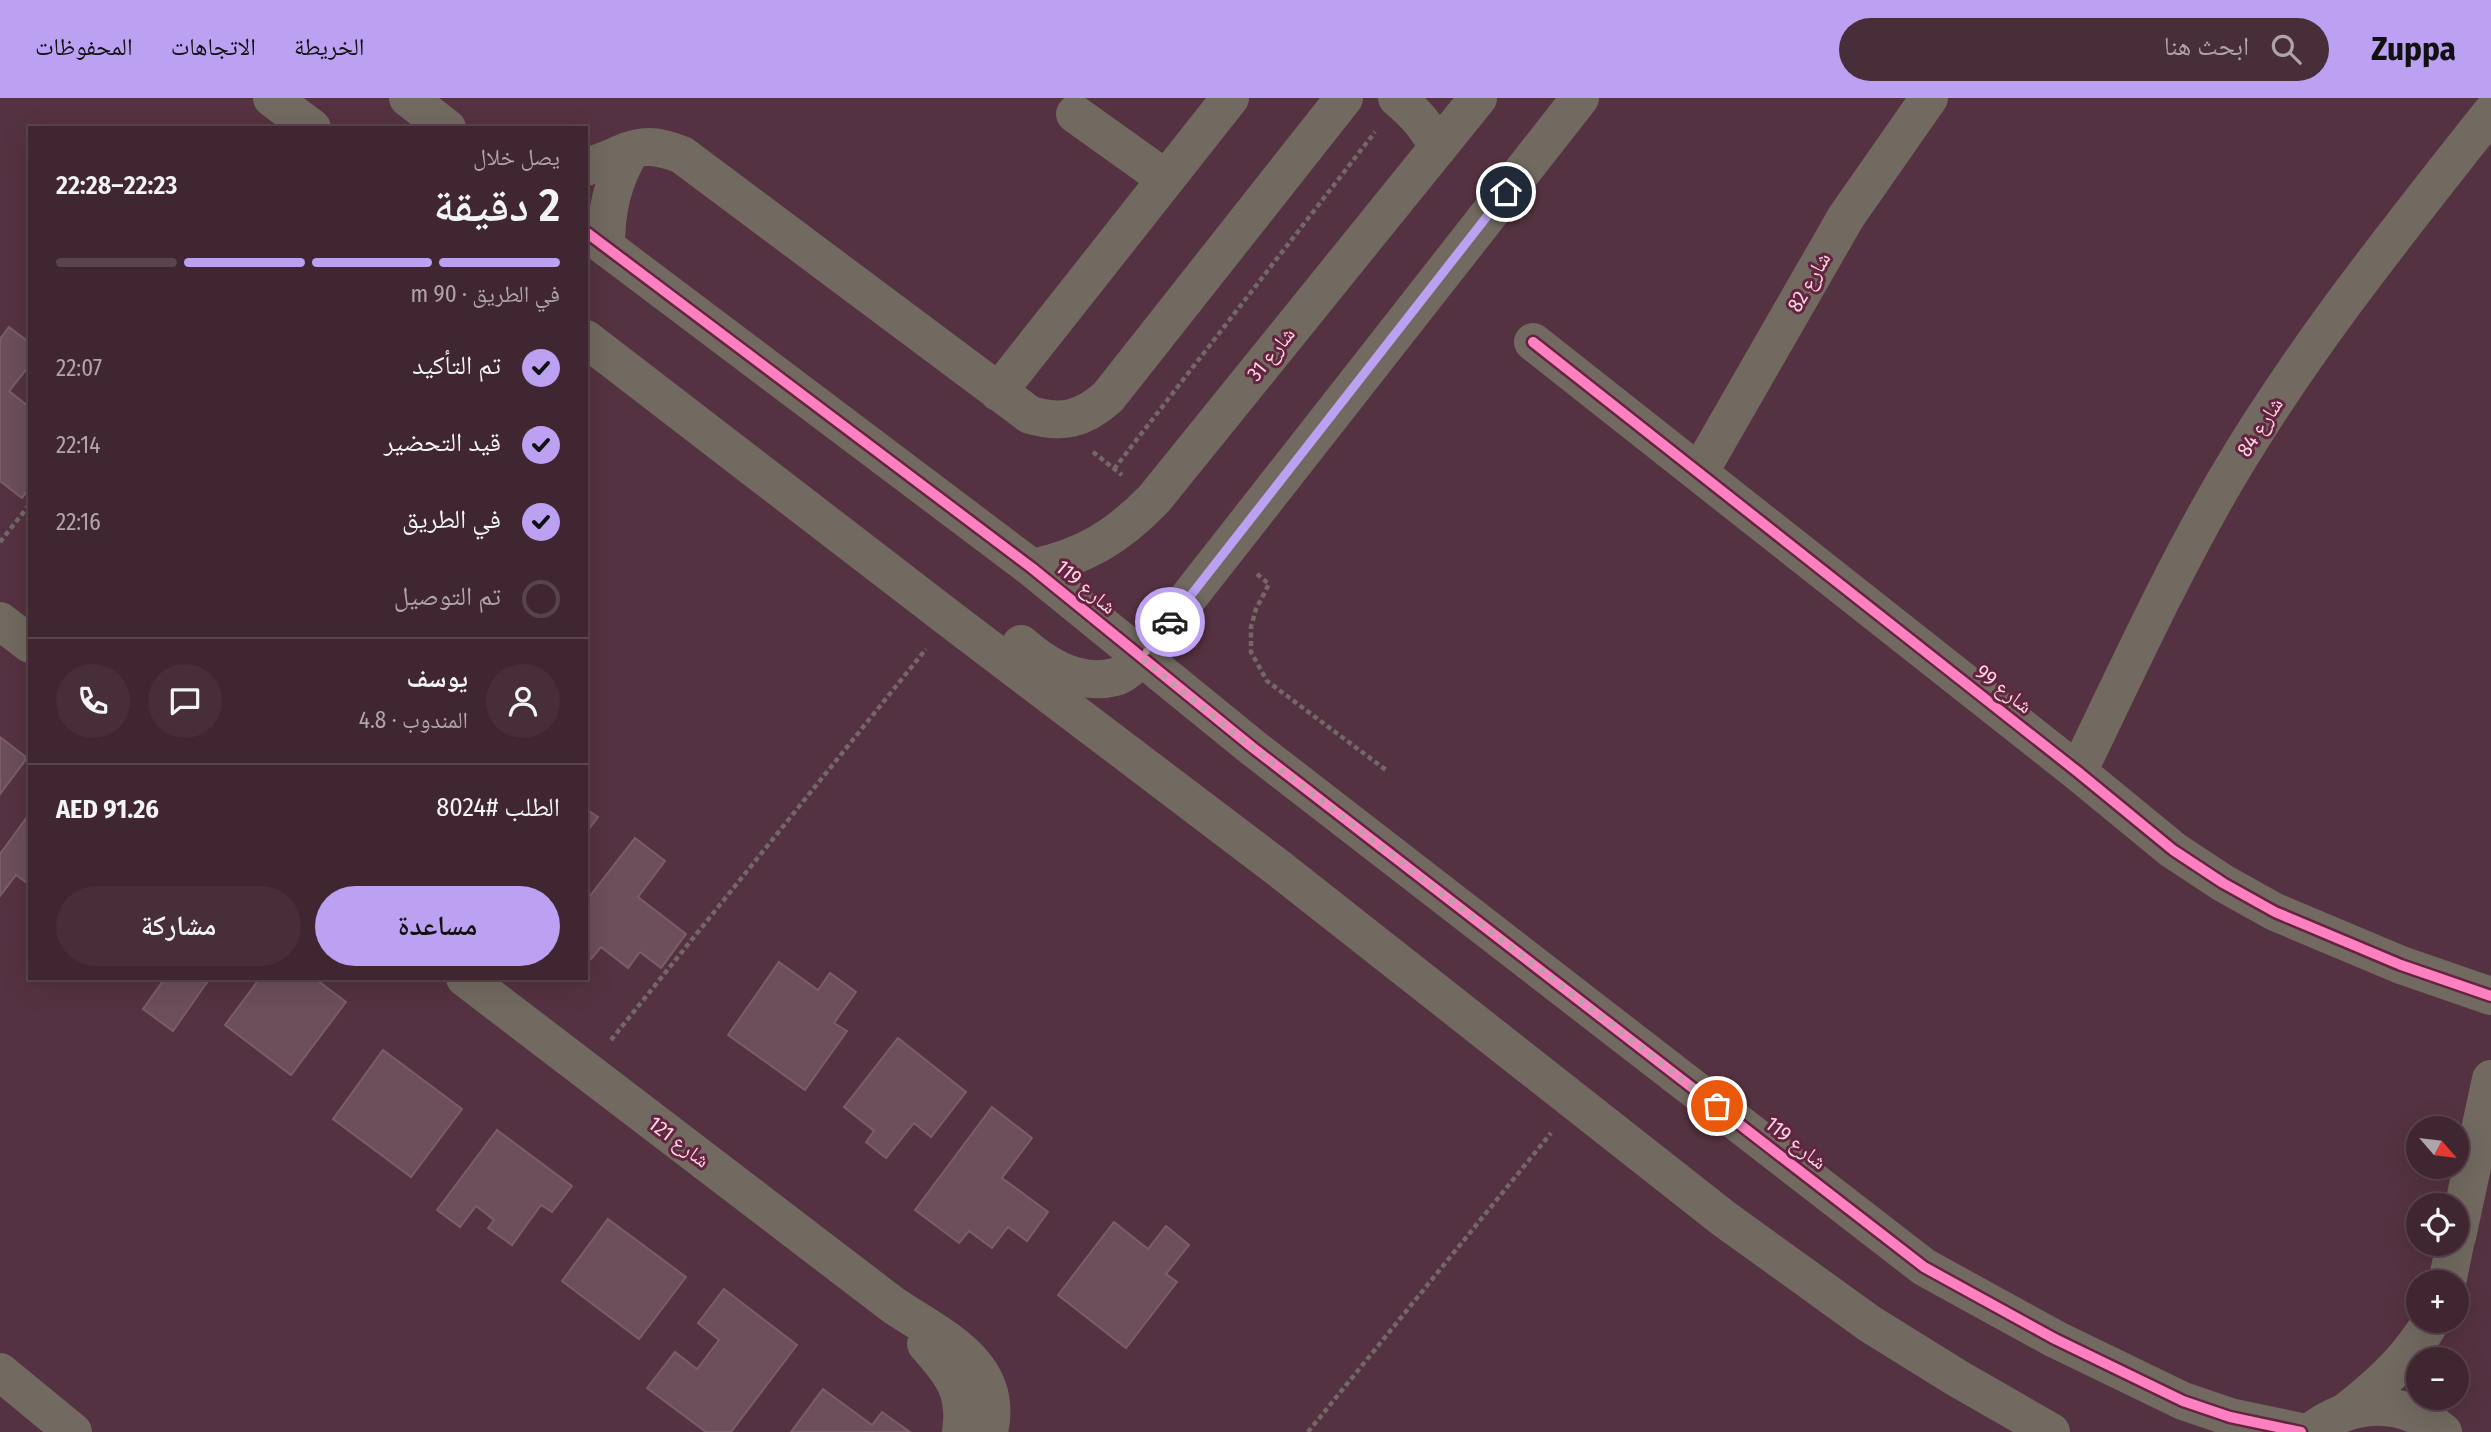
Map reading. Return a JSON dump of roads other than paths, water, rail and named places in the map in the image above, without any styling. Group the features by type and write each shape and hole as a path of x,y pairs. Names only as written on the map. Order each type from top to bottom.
{"street":[{"path":"272,98 309,126"},
{"path":"408,98 444,126"},
{"path":"998,392 1230,98"},
{"path":"588,166 609,161 646,145 662,147 682,155 998,392 1030,415 1049,421 1080,416 1095,409 1108,397 1344,98"},
{"name":"شارع 31","path":"1032,568 1058,563 1104,542 1130,523 1154,499 1478,98"},
{"path":"937,609 959,604 988,619 1036,658 1054,669 1074,676 1117,677 1141,658 1580,98"},
{"name":"شارع 82","path":"1699,473 1846,217 1929,98"},
{"path":"1398,99 1414,111 1428,128 1438,148"},
{"name":"شارع 84","path":"2078,772 2168,586 2225,482 2280,395 2339,310 2491,113"},
{"path":"1075,114 1166,179"},
{"path":"596,240 606,222 618,172 631,150"},
{"name":"شارع 119","path":"596,240 1032,568 1263,755 1924,1267 2055,1339 2183,1401 2230,1417 2301,1432"},
{"path":"588,341 1277,867 1723,1218 1871,1324 1957,1378 2052,1432"},
{"name":"شارع 99","path":"1533,342 2173,850 2274,912 2388,960 2491,996"},
{"path":"0,621 28,642"},
{"name":"شارع 121","path":"468,980 892,1305 964,1352 976,1365 990,1395 989,1432"},
{"path":"2466,1193 2491,1079"},
{"name":"شارع 121","path":"892,1305 949,1369 961,1399 961,1432"},
{"path":"2347,1411 2376,1388 2402,1362 2423,1333"},
{"path":"0,1372 73,1432"},
{"path":"2310,1432 2326,1420 2347,1411 2369,1407 2391,1407 2413,1413 2443,1432"},
{"path":"2445,1410 2448,1432"}]}
